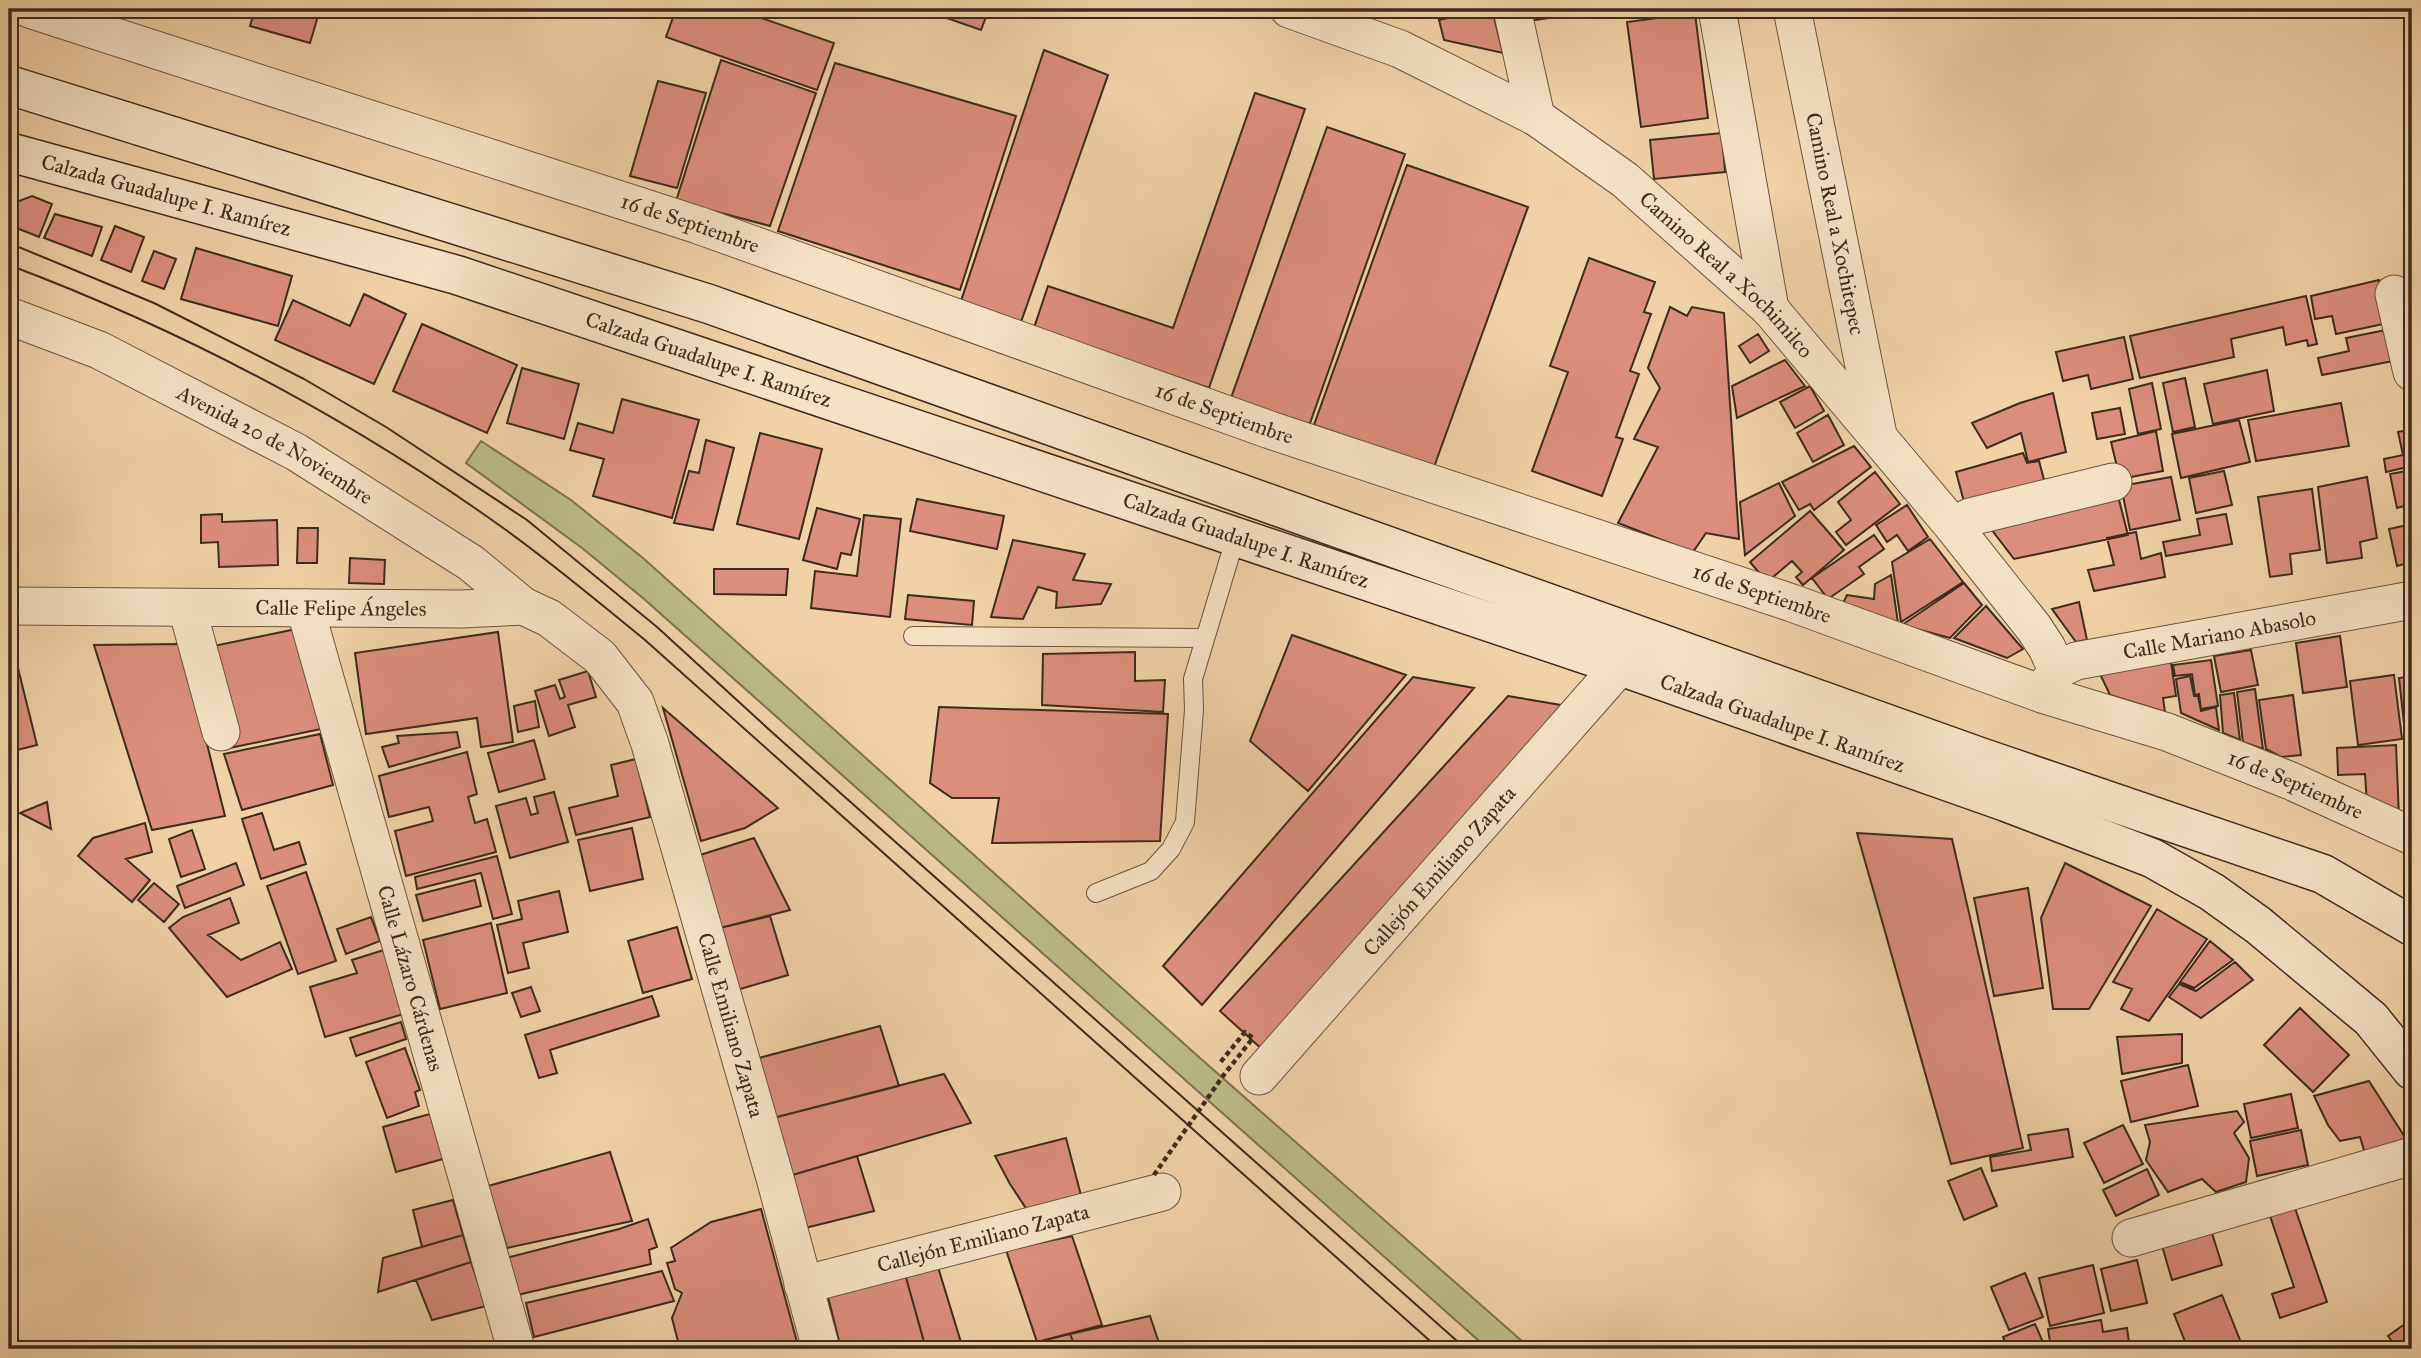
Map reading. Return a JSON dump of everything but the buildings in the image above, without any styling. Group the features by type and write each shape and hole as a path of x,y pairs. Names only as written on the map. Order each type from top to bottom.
{"main road":[{"name":"Calzada Guadalupe I. Ramírez","path":"9,85 709,304 1980,757 2323,874 2412,926"},
{"name":"Calzada Guadalupe I. Ramírez","path":"9,152 457,275 1620,666 2006,802 2152,858 2212,892 2258,925 2371,1019 2412,1070"}],"street":[{"name":"16 de Septiembre","path":"29,9 698,225 1270,430 1792,604 2049,682 2291,780 2412,836"},
{"name":"Camino Real a Xochimilco","path":"1289,9 1400,49 1536,117 1625,180 1770,309 1953,526 2034,628 2049,682"},
{"path":"1512,9 1536,117"},
{"path":"1717,9 1770,309"},
{"name":"Camino Real a Xochitepec","path":"1792,9 1879,439"},
{"path":"2395,294 2412,372"},
{"name":"Avenida 20 de Noviembre","path":"9,316 99,350 296,452 471,563 523,607"},
{"path":"1953,526 1970,517 2113,482"},
{"name":"Calle Mariano Abasolo","path":"2049,682 2076,661 2412,600"},
{"name":"Calle Felipe Ángeles","path":"9,606 462,609 523,607 549,618 600,657 635,702"},
{"path":"187,608 221,732"},
{"name":"Calle Lázaro Cárdenas","path":"306,608 516,1349"},
{"name":"Callejón Emiliano Zapata","path":"1259,1076 1620,666"},
{"name":"Calle Emiliano Zapata","path":"635,702 658,770 821,1349"},
{"path":"2131,1238 2412,1156"},
{"name":"Callejón Emiliano Zapata","path":"803,1285 1158,1183"}],"lane":[{"path":"1097,893 1151,871 1171,849 1185,822 1194,709 1193,679 1236,536"},
{"path":"913,636 1205,638"}],"path":[{"path":"1158,1183 1223,1076 1253,1038 1245,1032 1219,1064"}],"shaded area":[{"path":"481,441 571,500 643,558 1200,1058 1531,1349 1488,1349 644,599 582,548 466,463"}],"tram line":[{"path":"9,243 154,303 304,379 386,427 527,520 657,627 1466,1349"},
{"path":"9,265 138,318 263,379 383,448 537,553 645,640 1439,1349"}]}
